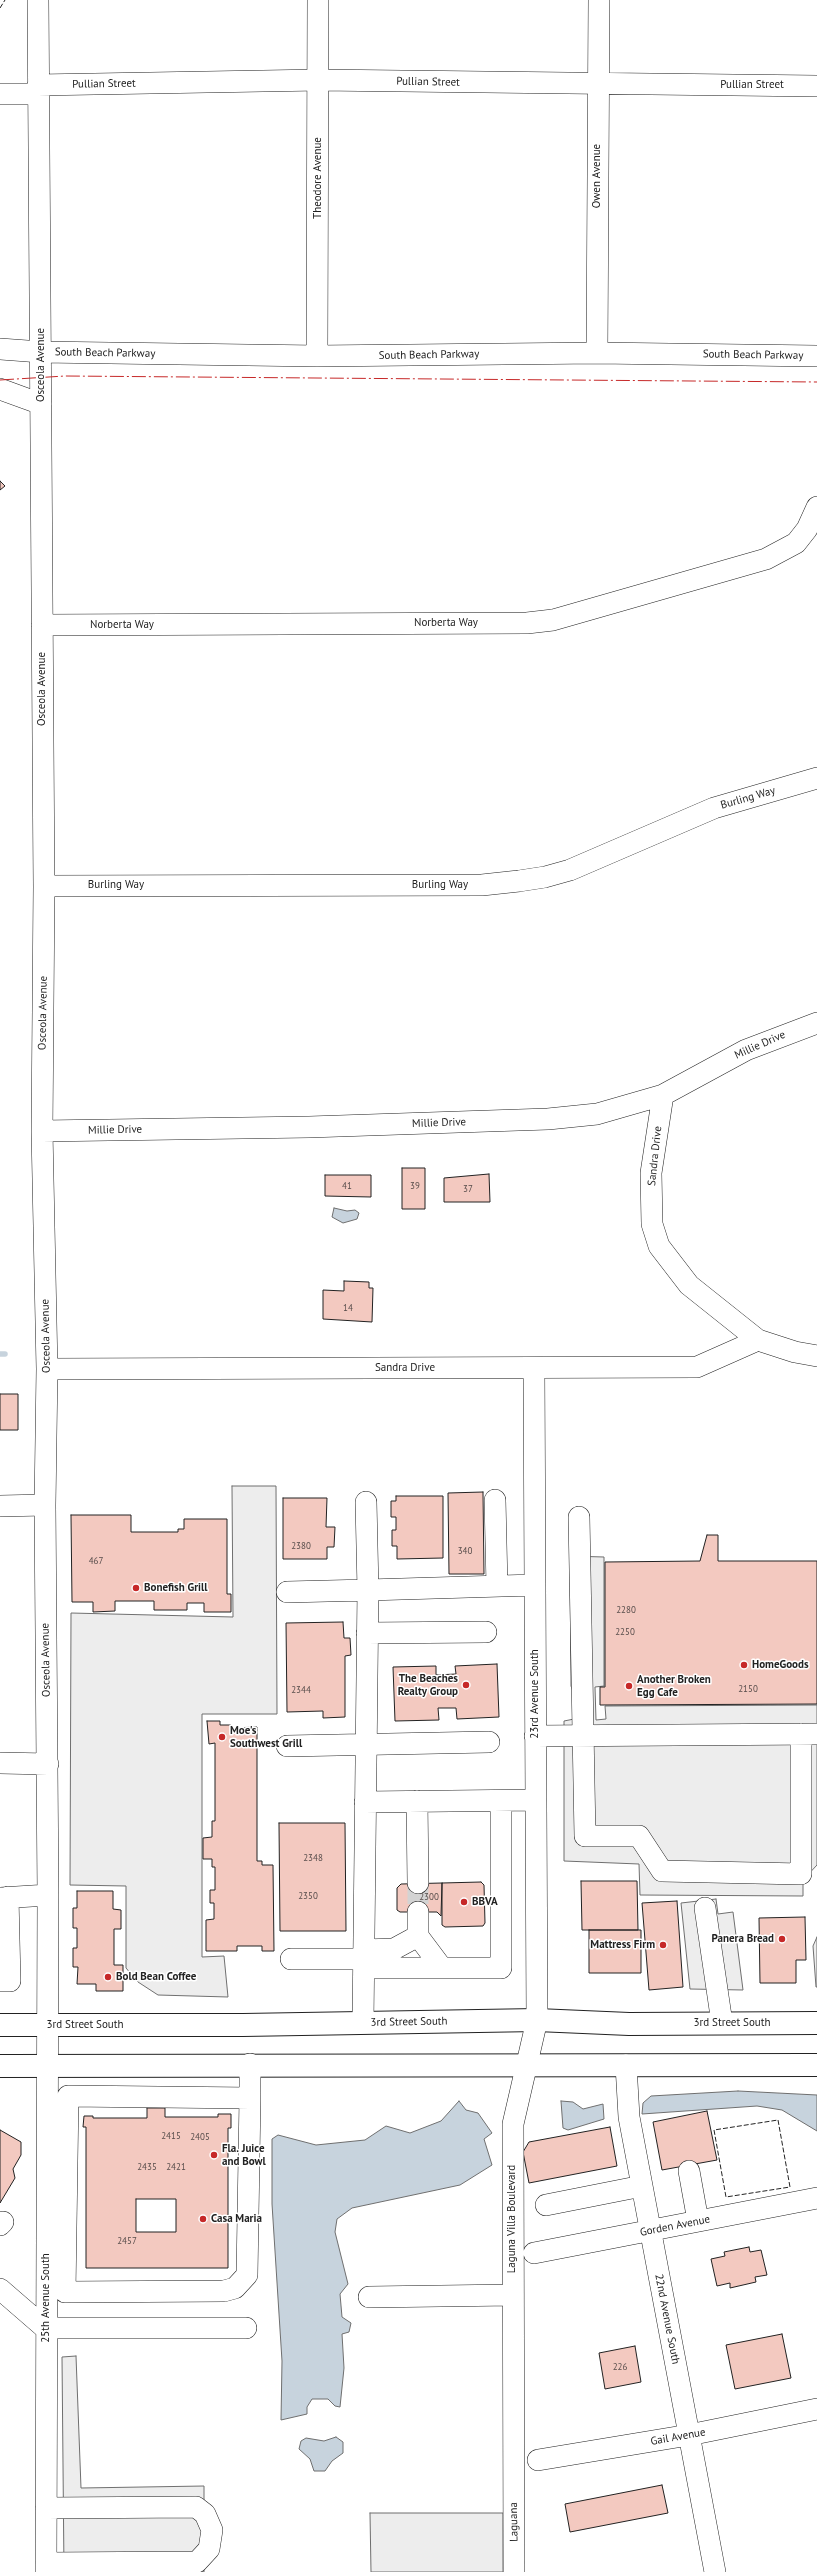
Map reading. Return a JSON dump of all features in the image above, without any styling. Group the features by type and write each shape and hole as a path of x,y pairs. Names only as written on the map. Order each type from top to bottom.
{"main road":[{"name":"3rd Street South","path":"0,2025 242,2025 537,2020 629,2024 817,2023"},
{"path":"0,2066 250,2064 526,2066 817,2064"}],"street":[{"name":"Osceola Avenue","path":"38,0 44,886 42,1131 47,1369 45,1505 48,1764 47,2025"},
{"name":"Theodore Avenue","path":"318,0 318,356"},
{"name":"Owen Avenue","path":"597,353 597,85 599,0"},
{"name":"Pullian Street","path":"0,94 38,90 319,80 597,85 817,86"},
{"name":"South Beach Parkway","path":"0,349 41,352 318,356 597,353 817,356"},
{"name":"South Beach Parkway","path":"0,360 41,352"},
{"path":"0,390 41,404"},
{"name":"Norberta Way","path":"42,625 527,623 553,620 766,559 796,543 807,529 817,507"},
{"name":"Burling Way","path":"44,886 482,885 519,881 570,870 714,808 817,778"},
{"name":"Millie Drive","path":"42,1131 309,1127 548,1120 597,1114 663,1095 746,1050 817,1023"},
{"name":"Sandra Drive","path":"663,1095 651,1173 652,1224 659,1246 689,1285 758,1340 795,1352 817,1356"},
{"name":"Sandra Drive","path":"47,1369 697,1367 758,1340"},
{"name":"23rd Avenue South","path":"534,1368 537,2020"},
{"path":"495,1500 497,1586"},
{"path":"363,2022 368,1590 366,1502"},
{"path":"0,1506 45,1505"},
{"path":"535,1736 585,1736 809,1734 809,1874 662,1871 639,1836 585,1836 585,1736 579,1517"},
{"path":"287,1592 535,1586"},
{"path":"367,1633 486,1632"},
{"path":"287,1746 489,1742"},
{"path":"0,1763 48,1764"},
{"path":"365,1802 536,1800"},
{"path":"291,1959 364,1959 446,1967 501,1968 501,1801"},
{"path":"417,1802 418,1883"},
{"path":"0,1981 10,1981 4,1897 48,1895"},
{"path":"705,1908 722,2023"},
{"path":"418,1912 418,1936 446,1967"},
{"path":"364,1959 394,1949 418,1936"},
{"name":"Laguna Villa Boulevard","path":"513,2472 513,2124 537,2020"},
{"name":"25th Avenue South","path":"46,2567 46,2328 55,2293 57,2129 47,2065 47,2025"},
{"path":"55,2293 224,2291 235,2288 247,2276 250,2064"},
{"name":"22nd Avenue South","path":"626,2065 629,2117 715,2572"},
{"path":"57,2129 68,2096 250,2098"},
{"path":"689,2171 698,2221"},
{"path":"546,2205 642,2186"},
{"name":"Gorden Avenue","path":"534,2252 651,2231 817,2198"},
{"path":"0,2288 46,2328 246,2328"},
{"path":"369,2297 512,2296"},
{"name":"Gail Avenue","path":"538,2460 690,2435 817,2409"},
{"name":"Laguana","path":"513,2472 514,2572"},
{"path":"46,2508 196,2508 206,2514 212,2530 209,2549 197,2562 46,2567"}],"shaded area":[{"path":"334,1208 347,1211 355,1210 359,1213 357,1219 343,1223 332,1217"},
{"path":"232,1486 276,1486 277,1714 202,1714 202,1957 224,1956 228,1997 158,1995 138,1982 126,1968 126,1886 70,1885 71,1613 233,1617"},
{"path":"570,1556 604,1557 604,1686 595,1687 596,1720 606,1719 605,1706 817,1705 817,1865 803,1880 803,1896 640,1895 639,1864 564,1861 564,1721 574,1719 580,1712 571,1686"},
{"path":"716,1899 718,1914 733,1912 743,1990 690,1989 681,1903"},
{"path":"817,1937 817,1987 816,1987 813,1946"},
{"path":"738,2091 817,2095 817,2131 782,2110 757,2106 642,2114 643,2103 651,2096"},
{"path":"459,2101 466,2110 478,2113 492,2133 484,2139 492,2165 460,2185 352,2208 337,2219 335,2232 348,2284 340,2294 342,2317 351,2323 349,2332 342,2334 344,2368 340,2407 335,2406 328,2399 312,2399 307,2407 307,2414 281,2420 282,2361 272,2204 272,2139 278,2135 316,2145 365,2140 386,2126 410,2133 441,2121"},
{"path":"561,2101 573,2102 583,2109 603,2104 604,2119 568,2130 563,2128"},
{"path":"76,2356 81,2488 204,2486 204,2572 64,2572 62,2357"},
{"path":"336,2437 343,2442 343,2453 332,2461 325,2471 314,2471 310,2459 299,2449 301,2441 306,2438 324,2441"},
{"path":"370,2513 503,2513 503,2572 371,2572"}],"building":[{"path":"0,481 5,486 0,490"},
{"path":"402,1168 425,1168 425,1209 402,1209"},
{"path":"489,1174 490,1202 444,1202 444,1178"},
{"path":"325,1175 371,1175 371,1197 325,1196"},
{"path":"344,1281 369,1282 369,1288 373,1288 372,1322 323,1319 323,1290 344,1291"},
{"path":"0,1394 18,1394 18,1430 0,1430"},
{"path":"483,1492 484,1574 449,1574 448,1493"},
{"path":"396,1496 443,1496 443,1558 397,1559 397,1546 392,1546 392,1530 396,1530 396,1517 391,1517 391,1501 396,1501"},
{"path":"283,1498 327,1498 326,1527 335,1527 334,1547 327,1547 327,1559 283,1559"},
{"path":"71,1515 131,1515 131,1532 178,1532 178,1529 184,1529 184,1519 227,1519 227,1594 231,1594 231,1612 204,1612 204,1603 187,1603 187,1610 154,1610 154,1601 115,1601 115,1611 93,1612 93,1602 72,1602"},
{"path":"707,1535 718,1535 718,1561 817,1561 817,1704 600,1705 600,1687 605,1687 605,1562 700,1561"},
{"path":"343,1622 344,1638 350,1638 351,1655 345,1656 345,1717 323,1718 323,1711 287,1712 286,1623"},
{"path":"497,1664 499,1717 457,1719 456,1708 438,1708 439,1720 395,1721 393,1667 436,1666 436,1675 456,1674 455,1666"},
{"path":"207,1721 220,1721 220,1725 231,1725 232,1728 257,1727 257,1861 262,1861 262,1865 273,1865 274,1951 262,1951 262,1946 237,1946 237,1951 206,1951 206,1920 214,1919 214,1903 210,1903 210,1890 215,1890 215,1867 212,1867 212,1859 203,1859 203,1838 212,1837 212,1821 215,1821 215,1743 209,1744"},
{"path":"279,1823 345,1823 346,1931 280,1931"},
{"path":"581,1881 637,1881 638,1930 582,1930"},
{"path":"481,1882 484,1885 485,1923 483,1926 445,1927 442,1925 442,1883"},
{"path":"442,1883 441,1916 437,1912 400,1912 397,1910 397,1888 401,1884"},
{"path":"77,1891 113,1891 113,1909 121,1910 121,1929 114,1929 114,1965 123,1965 123,1991 96,1991 96,1984 77,1984 78,1967 73,1967 73,1948 77,1948 77,1928 73,1928 73,1908 77,1908"},
{"name":"Mattress Firm","path":"677,1901 683,1987 649,1990 642,1903"},
{"name":"Panera Bread","path":"805,1917 806,1960 796,1960 796,1983 760,1983 759,1918"},
{"path":"589,1930 641,1930 641,1973 589,1973"},
{"path":"147,2108 165,2108 165,2117 218,2117 218,2114 231,2114 231,2128 228,2128 228,2268 86,2268 86,2127 83,2127 84,2116 93,2116 93,2118 147,2118","holes":["136,2199 176,2199 176,2232 136,2232"]},
{"path":"707,2111 717,2160 662,2170 653,2122"},
{"path":"610,2127 617,2166 529,2183 523,2152 529,2142"},
{"path":"0,2130 21,2142 21,2155 13,2169 15,2178 0,2203"},
{"path":"749,2247 750,2252 761,2250 767,2275 755,2277 756,2282 730,2288 730,2283 717,2286 711,2259 725,2256 724,2252"},
{"path":"782,2334 791,2378 735,2389 726,2345"},
{"path":"635,2346 641,2382 605,2389 599,2353"},
{"path":"662,2485 668,2513 570,2532 565,2504"}],"waterway":[{"path":"0,1354 5,1354"}],"tunnel":[{"path":"418,1883 418,1912"}],"fence":[{"path":"0,8 5,0"},
{"path":"778,2120 790,2187 726,2197 714,2130 778,2120"}],"power":[{"path":"0,380 65,376 817,382"}],"place":[{"name":"Bonefish Grill","path":"136,1588"},
{"name":"HomeGoods","path":"744,1665"},
{"name":"The Beaches Realty Group","path":"466,1685"},
{"name":"Another Broken Egg Cafe","path":"629,1686"},
{"name":"Moe's Southwest Grill","path":"222,1737"},
{"name":"BBVA","path":"464,1902"},
{"name":"Panera Bread","path":"782,1939"},
{"name":"Mattress Firm","path":"663,1945"},
{"name":"Bold Bean Coffee","path":"108,1977"},
{"name":"Fla. Juice and Bowl","path":"214,2155"},
{"name":"Casa Maria","path":"203,2219"}]}
